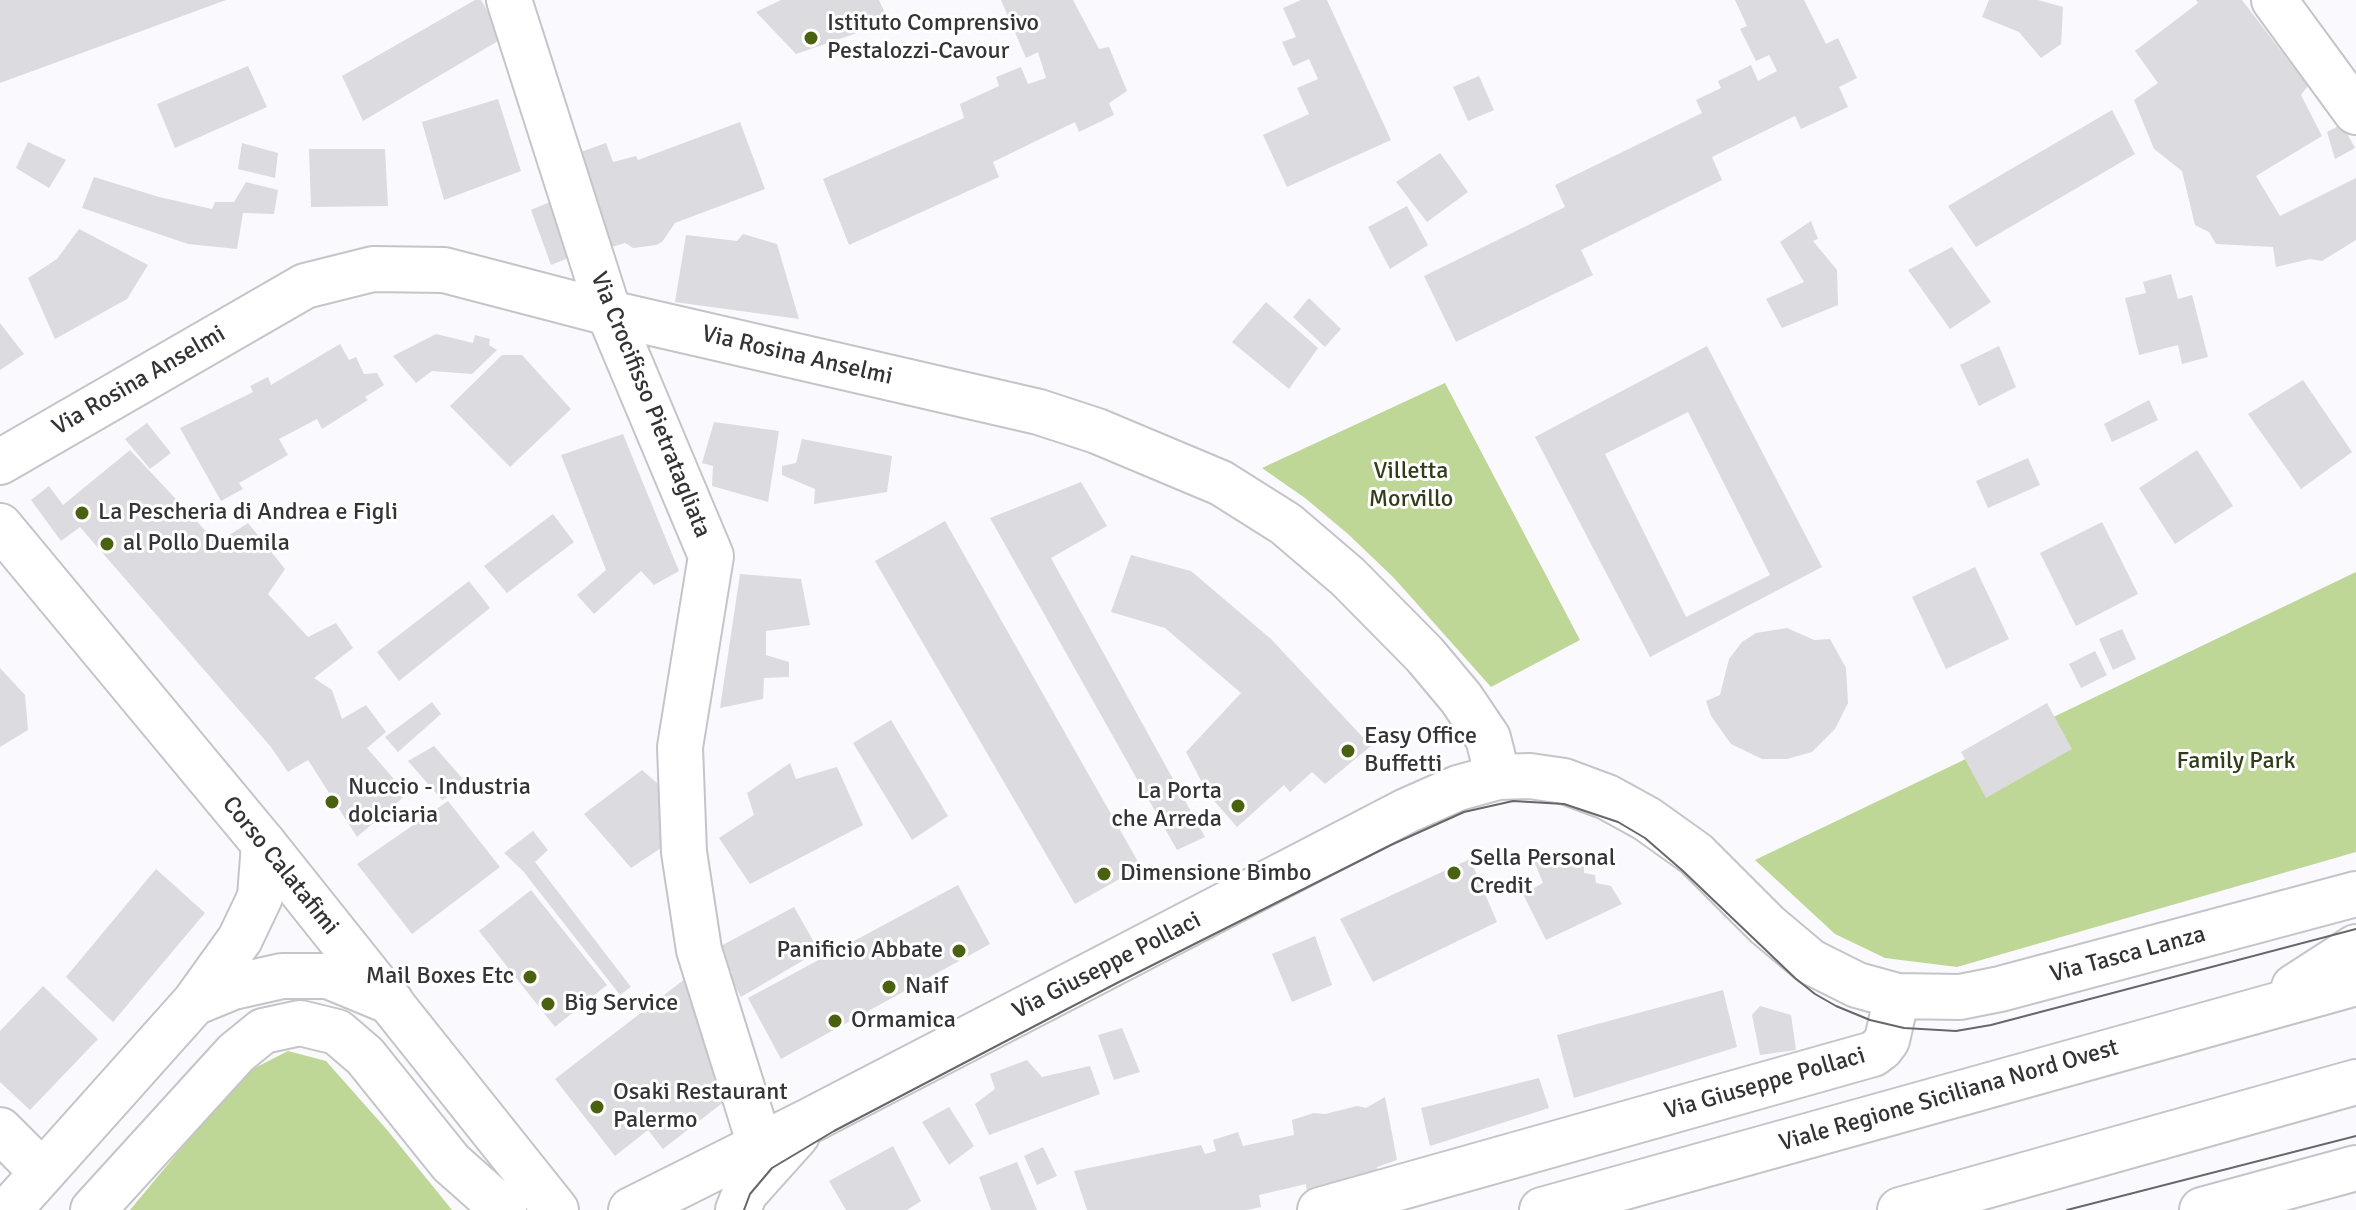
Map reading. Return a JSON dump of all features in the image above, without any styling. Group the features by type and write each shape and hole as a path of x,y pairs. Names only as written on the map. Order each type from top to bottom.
{"street":[{"name":"Via Crocifisso Pietratagliata","path":"509,0 609,313 711,556 680,747 684,852 699,950 760,1145"},
{"path":"2274,0 2356,112"},
{"name":"Via Rosina Anselmi","path":"0,462 305,286 373,269 444,270 609,313 1039,412 1097,431 1221,483 1286,524 1348,577 1425,655 1461,698 1488,738 1498,777"},
{"name":"Corso Calatafimi","path":"0,526 264,844 556,1210"},
{"name":"Via Giuseppe Pollaci","path":"631,1210 1406,811 1458,788 1498,777 1530,776 1564,781 1607,797 1647,819 1696,854 1767,925 1811,962 1857,985 1897,996 1887,1040 1873,1054 1320,1210"},
{"path":"9,1210 194,1003 240,939 260,897 264,844"},
{"name":"Via Tasca Lanza","path":"1897,996 1960,997 2000,989 2356,894"},
{"path":"2258,1010 2356,947"},
{"path":"194,1003 233,987 282,976 328,976 391,1002"},
{"name":"Viale Regione Siciliana Nord Ovest","path":"1542,1210 2356,983"},
{"path":"93,1210 236,1053 263,1031 300,1023 337,1032 365,1056 451,1163 504,1210"},
{"path":"1900,1210 2356,1082"},
{"path":"738,1210 745,1193 809,1121"},
{"path":"0,1130 42,1172"},
{"path":"2202,1210 2356,1168"}],"green space":[{"name":"Villetta Morvillo","path":"1445,383 1580,640 1491,687 1394,578 1348,534 1262,468"},
{"name":"Family Park","path":"2356,572 2356,852 1957,967 1885,958 1835,934 1755,860"},
{"path":"288,1051 326,1061 452,1210 130,1210 243,1074"}],"building":[{"path":"0,0 226,0 0,83"},
{"path":"475,0 481,0 503,38 363,121 342,76"},
{"name":"Istituto Comprensivo Pestalozzi-Cavour","path":"781,0 879,0 889,22 796,54 756,12"},
{"path":"1001,0 1073,0 1099,49 1109,47 1127,91 1109,103 1114,115 1079,132 1075,122 993,162 999,177 849,245 823,179 964,118 960,104 999,86 996,77 1021,67 1028,84 1046,78 1038,52 1026,58"},
{"path":"1301,0 1327,0 1391,140 1287,187 1263,135 1309,114 1297,88 1318,79 1309,59 1293,66 1282,42 1296,37 1283,8"},
{"path":"1735,0 1804,0 1826,44 1838,38 1857,78 1839,87 1848,107 1801,129 1795,116 1712,157 1722,180 1581,250 1593,275 1456,342 1424,276 1565,207 1555,185 1702,113 1696,100 1721,88 1718,81 1751,65 1758,81 1777,71 1769,55 1756,61 1740,29 1747,26"},
{"path":"1989,0 2038,0 2063,7 2061,44 2041,58 2019,32 1982,17"},
{"path":"2196,0 2242,0 2308,86 2301,95 2322,136 2256,176 2280,216 2356,178 2356,240 2322,261 2310,259 2276,267 2273,247 2216,244 2209,232 2195,225 2182,171 2154,149 2134,100 2158,83 2135,51 2198,3"},
{"path":"248,66 267,107 175,148 157,104"},
{"path":"1479,76 1494,110 1468,121 1453,87"},
{"path":"498,99 521,171 444,200 422,122"},
{"path":"2112,110 2135,154 1976,247 1948,206"},
{"path":"740,122 765,189 675,223 662,242 656,245 633,248 625,243 605,249 590,203 597,201 578,153 606,143 613,162 636,156 638,160"},
{"path":"2342,124 2355,148 2335,159 2327,132"},
{"path":"28,142 66,160 49,188 16,168"},
{"path":"242,143 278,153 275,178 238,169"},
{"path":"309,149 385,149 388,206 311,207"},
{"path":"1440,153 1468,192 1427,222 1396,182"},
{"path":"94,177 212,209 215,202 234,202 246,182 278,190 274,214 243,213 237,249 188,244 82,208"},
{"path":"559,198 572,240 566,259 551,265 531,210"},
{"path":"1407,206 1428,245 1390,269 1368,227"},
{"path":"1811,221 1818,239 1813,241 1837,270 1838,305 1782,328 1766,299 1804,282 1780,242"},
{"path":"79,229 148,265 127,299 55,339 28,278 57,259"},
{"path":"743,234 777,244 799,319 675,302 686,235 737,241"},
{"path":"1952,247 1991,302 1950,329 1908,270"},
{"path":"2171,274 2178,299 2192,295 2208,357 2182,364 2178,345 2139,355 2125,298 2146,293 2143,282"},
{"path":"1309,298 1341,329 1325,347 1293,317"},
{"path":"1266,302 1318,348 1289,389 1232,342"},
{"path":"0,323 24,354 0,370"},
{"path":"436,334 473,343 475,335 490,339 489,345 497,350 472,374 432,371 416,383 393,356"},
{"path":"340,344 349,360 356,357 364,374 377,373 384,385 365,397 368,400 322,429 317,419 279,439 288,455 239,483 243,489 221,501 180,428 253,392 250,386 268,377 271,385"},
{"path":"1707,346 1822,567 1650,657 1535,437","holes":["1688,412 1770,575 1686,617 1605,454"]},
{"path":"1999,346 2016,387 1979,406 1960,365"},
{"path":"502,355 522,355 571,409 510,467 450,406"},
{"path":"2303,380 2352,452 2301,489 2248,414"},
{"path":"2149,400 2158,420 2112,442 2104,424"},
{"path":"714,422 779,431 768,502 712,486 713,466 702,463"},
{"path":"147,423 171,453 150,469 125,439"},
{"path":"623,434 679,571 654,585 641,571 594,614 577,595 606,570 561,455"},
{"path":"802,439 892,456 887,492 814,504 815,489 782,475 782,466 796,463"},
{"path":"130,450 217,543 248,523 285,569 268,594 308,637 336,623 353,648 314,678 332,690 342,719 366,705 386,732 367,748 407,794 357,837 308,760 288,772 271,747 80,527 61,541 31,500 49,486 63,505"},
{"path":"2197,450 2233,506 2175,544 2139,488"},
{"path":"2028,458 2040,485 1988,508 1976,481"},
{"path":"1081,482 1107,526 1051,558 1205,837 1177,850 990,518"},
{"path":"553,514 574,542 507,593 484,566"},
{"path":"945,521 1141,867 1075,904 875,561"},
{"path":"2102,522 2138,594 2076,626 2040,553"},
{"path":"1131,555 1191,571 1271,639 1371,746 1325,784 1312,772 1290,792 1284,785 1237,827 1208,794 1186,752 1241,693 1165,628 1111,612"},
{"path":"1975,567 2009,639 1946,669 1912,597"},
{"path":"740,574 801,579 810,625 766,631 766,655 789,662 789,677 764,678 763,699 720,708"},
{"path":"469,581 490,608 399,681 377,652"},
{"path":"1787,628 1814,640 1830,639 1846,668 1848,703 1835,729 1812,752 1787,759 1762,759 1731,744 1711,716 1706,701 1720,695 1729,659 1742,642 1756,633"},
{"path":"2122,629 2136,659 2113,670 2099,639"},
{"path":"2095,651 2107,675 2081,688 2069,664"},
{"path":"0,668 25,695 28,730 0,747"},
{"path":"432,702 441,714 398,752 385,737"},
{"path":"2047,703 2072,749 1986,798 1961,752"},
{"path":"891,720 948,816 912,840 853,743"},
{"path":"434,746 468,785 442,800 408,761"},
{"path":"790,763 796,779 837,767 863,825 750,884 719,838 754,815 747,793"},
{"path":"642,770 664,789 673,840 631,868 584,814"},
{"path":"448,801 500,867 412,934 357,864"},
{"path":"533,831 548,850 535,862 631,987 620,995 523,871 504,853"},
{"path":"1549,853 1584,863 1584,873 1595,875 1596,883 1611,886 1622,904 1546,940 1523,894 1543,883 1534,861"},
{"path":"1470,859 1497,922 1373,982 1340,919"},
{"path":"156,869 205,913 113,1022 66,977"},
{"path":"958,885 990,944 781,1059 748,998"},
{"path":"531,890 607,985 555,1027 479,931"},
{"path":"794,907 819,951 741,997 728,974 732,973 717,948"},
{"path":"1315,936 1332,985 1292,1002 1272,954"},
{"path":"690,975 725,1101 663,1149 648,1130 615,1156 555,1079"},
{"path":"43,986 98,1039 30,1110 0,1082 0,1031"},
{"path":"1723,990 1737,1047 1574,1098 1557,1035"},
{"path":"1760,1006 1791,1015 1796,1050 1760,1055 1752,1015"},
{"path":"1122,1028 1140,1072 1114,1080 1098,1035"},
{"path":"1027,1060 1042,1077 1090,1066 1100,1094 989,1135 975,1104 995,1089 990,1074"},
{"path":"1539,1078 1549,1108 1430,1146 1421,1108"},
{"path":"1385,1097 1397,1160 1377,1167 1378,1179 1307,1194 1306,1184 1259,1195 1261,1207 1247,1210 1087,1210 1074,1171 1201,1145 1205,1154 1216,1151 1213,1140 1238,1132 1243,1146 1294,1135 1292,1120 1357,1106 1366,1108"},
{"path":"949,1107 974,1146 949,1165 922,1122"},
{"path":"893,1146 921,1201 907,1210 846,1210 829,1181"},
{"path":"1043,1147 1057,1176 1037,1185 1024,1156"},
{"path":"1017,1162 1037,1210 991,1210 979,1177"}],"tram line":[{"path":"744,1210 750,1194 772,1168 834,1131 1117,983 1393,844 1464,812 1513,801 1564,804 1618,822 1645,838 1683,871 1815,994 1870,1020 1904,1028 1956,1031 1991,1025 2356,929"},
{"path":"2067,1210 2356,1136"}],"place":[{"name":"Istituto Comprensivo Pestalozzi-Cavour","path":"811,38"},
{"name":"La Pescheria di Andrea e Figli","path":"82,513"},
{"name":"al Pollo Duemila","path":"107,544"},
{"name":"Easy Office Buffetti","path":"1348,751"},
{"name":"Nuccio - Industria dolciaria","path":"332,802"},
{"name":"La Porta che Arreda","path":"1238,806"},
{"name":"Sella Personal Credit","path":"1454,873"},
{"name":"Dimensione Bimbo","path":"1104,874"},
{"name":"Panificio Abbate","path":"959,951"},
{"name":"Mail Boxes Etc","path":"530,977"},
{"name":"Naif","path":"889,987"},
{"name":"Big Service","path":"548,1004"},
{"name":"Ormamica","path":"835,1021"},
{"name":"Osaki Restaurant Palermo","path":"597,1107"}]}
